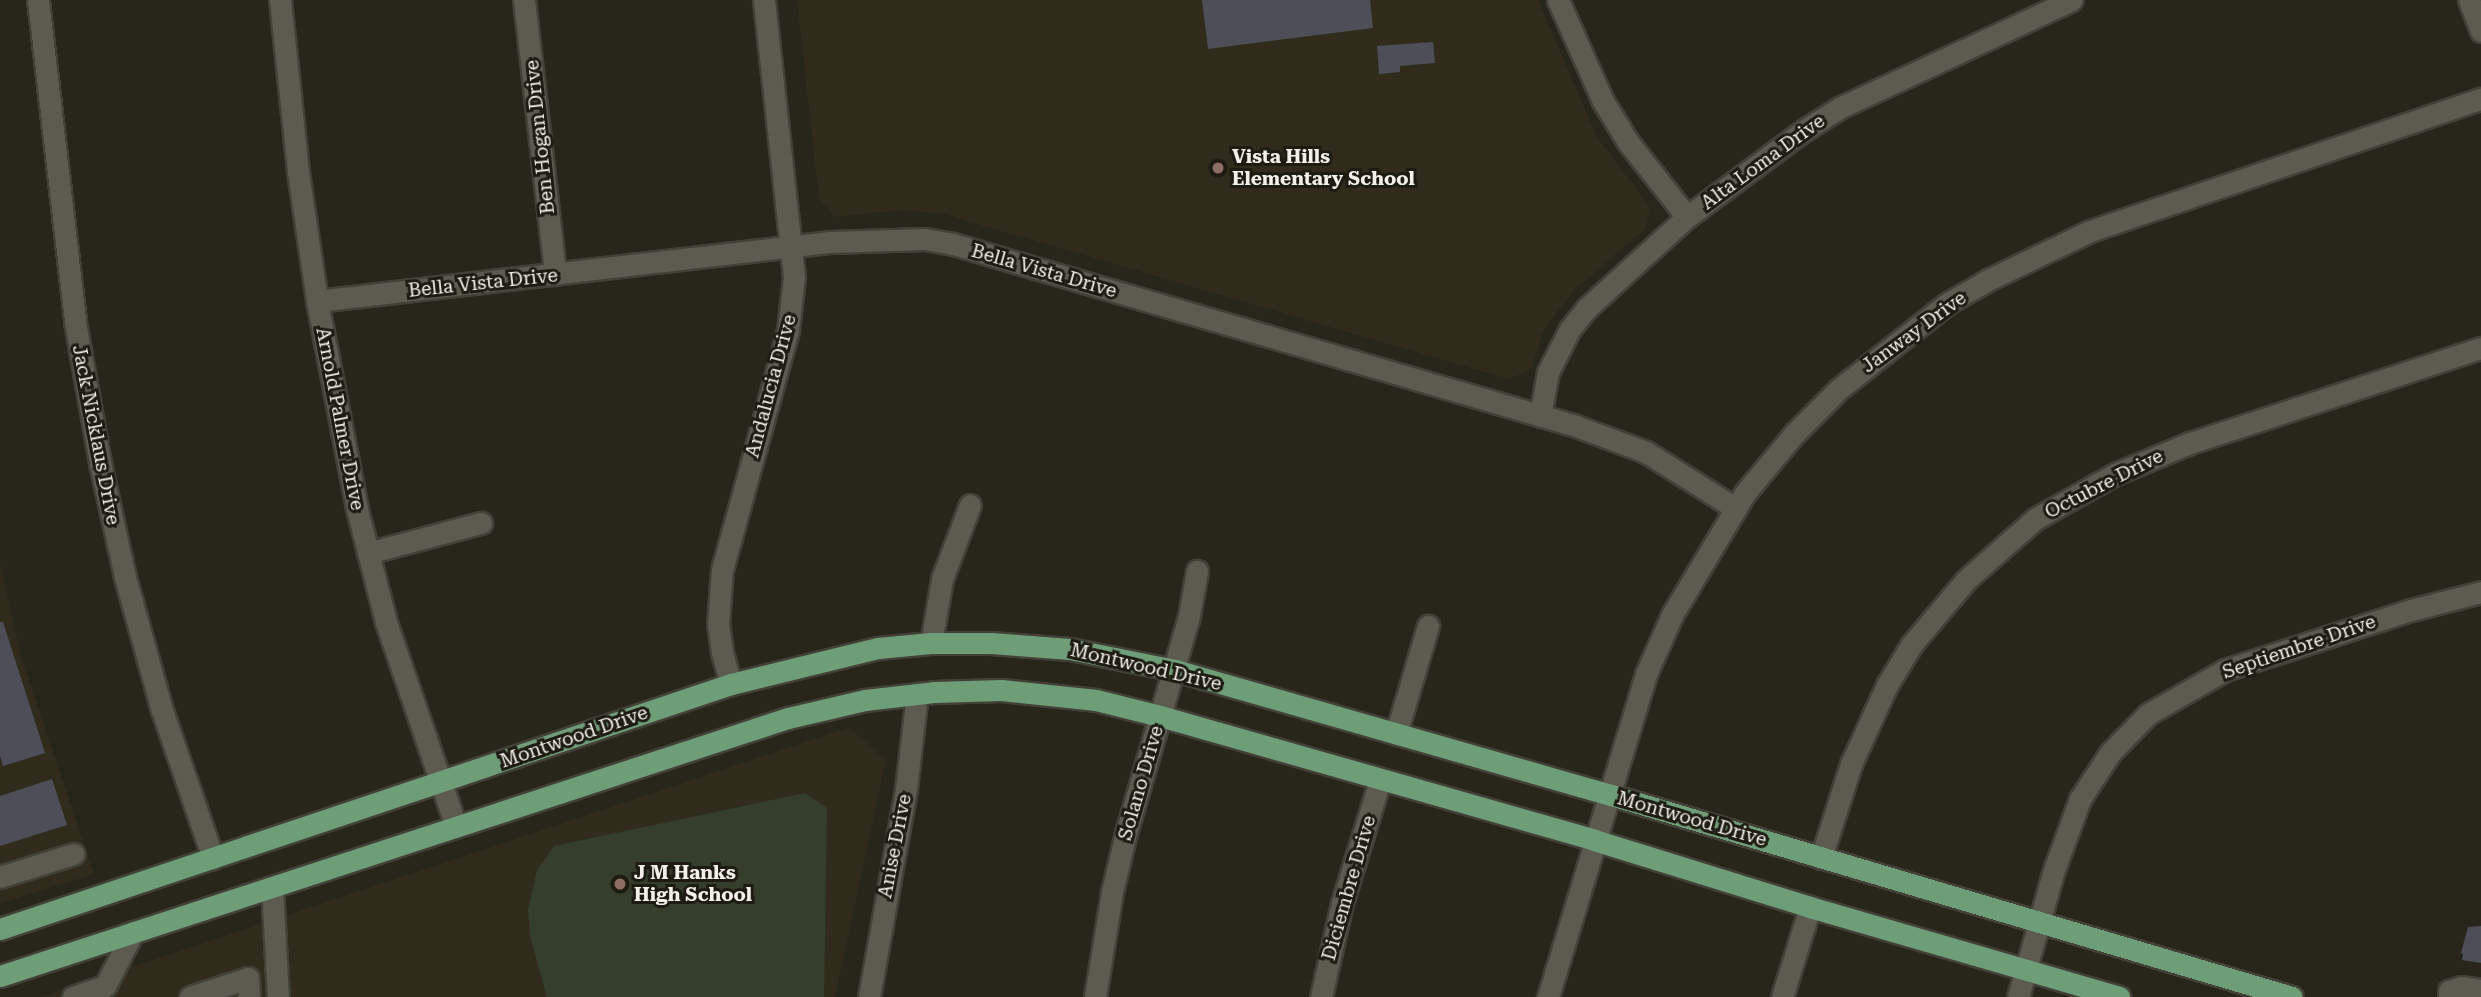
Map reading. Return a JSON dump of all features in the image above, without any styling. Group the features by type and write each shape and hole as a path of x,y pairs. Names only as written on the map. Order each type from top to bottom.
{"main road":[{"name":"Montwood Drive","path":"0,929 731,684 878,648 931,643 990,643 1070,649 1174,670 1611,795 2292,997"},
{"path":"0,976 788,718 865,700 917,694 1001,690 1096,700 1160,716 1594,840 1810,907 2119,997"}],"street":[{"name":"Jack Nicklaus Drive","path":"38,0 75,322 100,463 125,577 162,710 213,858"},
{"name":"Arnold Palmer Drive","path":"280,0 298,172 328,373 386,622 456,827"},
{"name":"Ben Hogan Drive","path":"524,0 555,274"},
{"name":"Andalucia Drive","path":"731,684 722,652 718,595 733,523 788,331 793,302 793,247 764,0"},
{"path":"1558,0 1603,101 1634,151 1687,217"},
{"name":"Alta Loma Drive","path":"1540,416 1548,372 1570,329 1587,308 1687,217 1803,131 1841,107 2071,0"},
{"path":"2469,0 2481,31"},
{"name":"Janway Drive","path":"1548,997 1646,674 1672,615 1735,508 1766,466 1839,389 1938,311 1988,280 2090,231 2481,99"},
{"name":"Bella Vista Drive","path":"317,302 793,247 883,238 925,239 953,244 1576,426 1646,452 1735,508"},
{"name":"Octubre Drive","path":"1821,858 1861,740 1887,685 1912,644 1966,580 2035,519 2115,474 2190,443 2481,348"},
{"path":"931,643 942,579 970,505"},
{"path":"368,553 481,523"},
{"name":"Solano Drive","path":"1095,997 1112,891 1189,616 1197,571"},
{"name":"Septiembre Drive","path":"2018,997 2037,923 2064,838 2080,799 2110,753 2148,715 2225,670 2411,610 2481,592"},
{"path":"1396,734 1427,626"},
{"name":"Anise Drive","path":"869,997 906,789 917,694"},
{"name":"Diciembre Drive","path":"1321,997 1342,903 1380,780"},
{"path":"0,877 73,854"},
{"path":"272,887 278,997"},
{"path":"1782,997 1810,907"},
{"path":"73,997 105,986 133,932"},
{"path":"199,996 248,978 249,997"},
{"path":"2449,997 2449,991 2462,987 2481,990"}],"shaded area":[{"name":"Vista Hills Elementary School","path":"797,0 1538,0 1597,137 1650,207 1646,228 1576,288 1544,329 1531,370 1508,379 943,214 902,210 835,217 819,199"},
{"path":"0,563 20,653 94,874 0,904"},
{"name":"J M Hanks High School","path":"849,727 886,760 835,997 40,997"}],"green space":[{"path":"805,793 827,808 824,997 547,997 530,936 528,910 537,870 554,846"}],"building":[{"path":"1202,0 1370,0 1373,28 1208,49"},
{"path":"1433,42 1435,63 1400,66 1400,72 1379,74 1377,46"},
{"path":"0,622 3,622 45,753 3,766 0,756"},
{"path":"52,779 67,825 0,846 0,796"},
{"path":"2481,926 2481,963 2462,960 2461,953 2468,927"}],"place":[{"name":"Vista Hills Elementary School","path":"1218,168"},
{"name":"J M Hanks High School","path":"620,884"}]}
